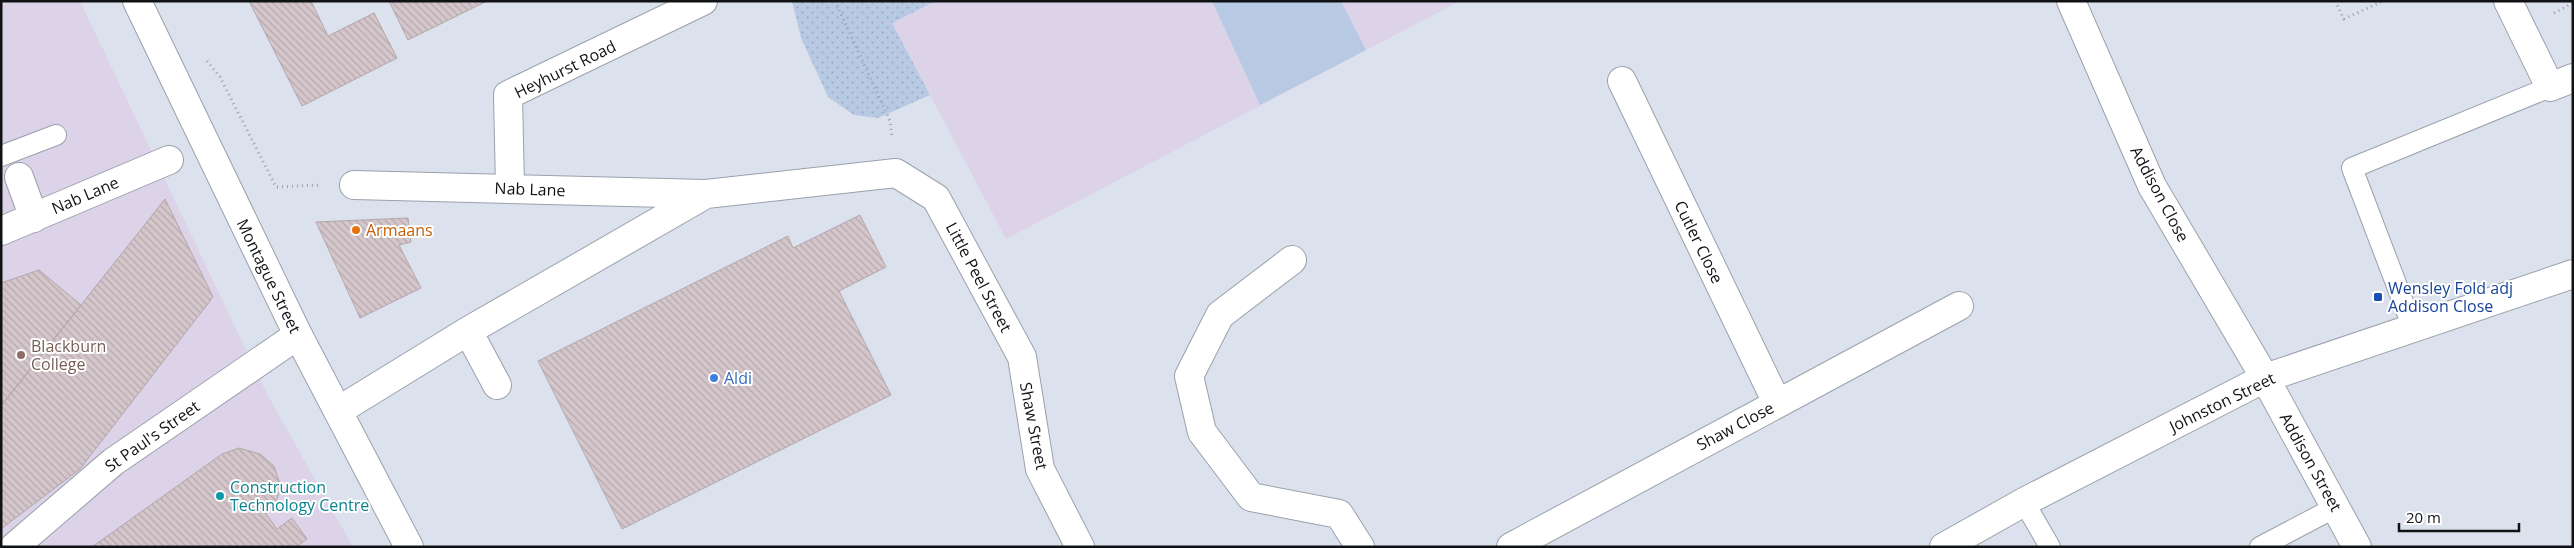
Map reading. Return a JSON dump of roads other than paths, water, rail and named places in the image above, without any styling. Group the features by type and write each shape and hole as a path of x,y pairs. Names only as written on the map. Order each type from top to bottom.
{"main road":[{"name":"Montague Street","path":"137,1 298,335 409,547"},
{"name":"Heyhurst Road","path":"510,188 508,95 703,1"},
{"name":"Addison Close","path":"2071,1 2152,186 2265,378"},
{"path":"2508,1 2562,83"},
{"name":"Cutler Close","path":"1622,81 1776,403"},
{"name":"Nab Lane","path":"1,232 169,160"},
{"name":"Nab Lane","path":"354,185 706,194 896,173 936,198"},
{"path":"19,177 34,218"},
{"name":"Nab Lane","path":"338,411 468,331 706,194"},
{"name":"Little Peel Street","path":"936,198 1022,357"},
{"path":"1292,260 1220,315 1189,376 1202,432 1250,497 1339,514 1360,547"},
{"name":"Johnston Street","path":"1944,547 2024,502 2265,378 2573,274"},
{"name":"Shaw Close","path":"1511,547 1959,306"},
{"path":"468,331 497,385"},
{"name":"St Paul's Street","path":"14,547 113,462 298,335"},
{"name":"Shaw Street","path":"1022,357 1040,469 1080,547"},
{"name":"Addison Street","path":"2265,378 2358,547"}],"lane":[{"path":"2413,328 2352,168 2562,83"},
{"path":"1,156 56,135"},
{"path":"2024,502 2050,547"},
{"path":"2260,547 2336,507"}],"place":[{"name":"Armaans","path":"356,230"},
{"name":"Wensley Fold adj Addison Close","path":"2378,297"},
{"name":"Blackburn College","path":"21,355"},
{"name":"Aldi","path":"714,378"},
{"name":"Construction Technology Centre","path":"220,496"}]}
